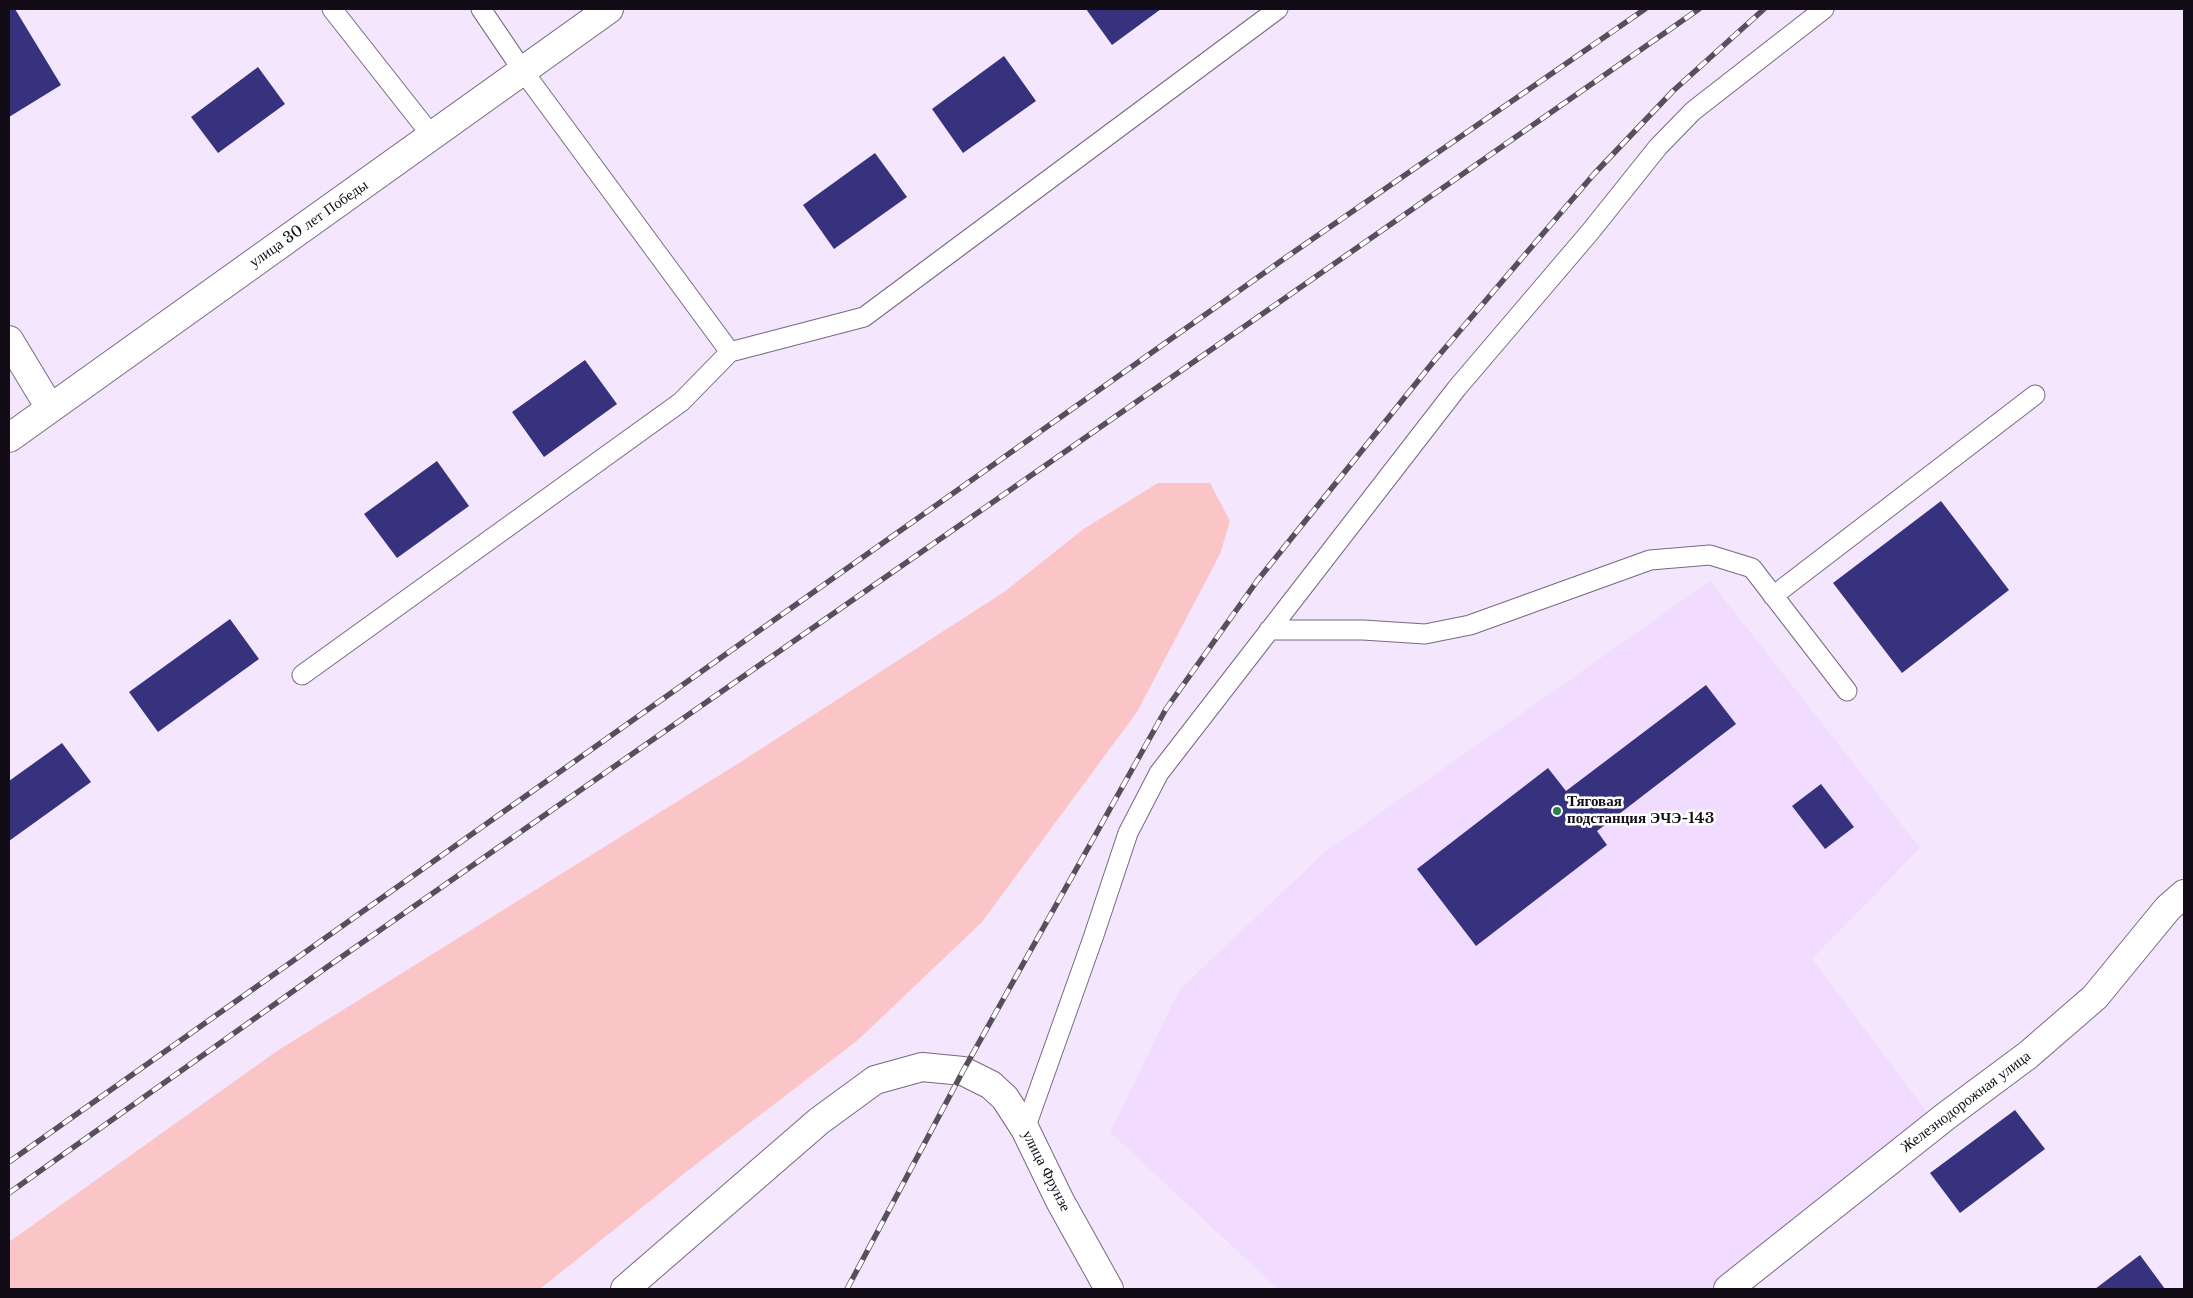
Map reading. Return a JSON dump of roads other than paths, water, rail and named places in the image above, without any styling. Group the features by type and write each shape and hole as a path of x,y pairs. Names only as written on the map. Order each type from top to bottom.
{"street":[{"name":"улица 30 лет Победы","path":"9,438 609,9"},
{"path":"9,340 50,408"},
{"name":"Железнодорожная улица","path":"1728,1289 1946,1116 2028,1055 2087,1004 2168,908 2184,894"},
{"name":"улица Фрунзе","path":"625,1289 819,1121 874,1080 922,1066 963,1071 991,1085 1005,1098 1025,1129 1065,1209 1109,1289"}],"lane":[{"path":"332,9 432,136"},
{"path":"481,9 523,71 730,352"},
{"path":"302,675 681,402 730,352 864,317 1278,9"},
{"path":"1025,1129 1128,833 1159,773 1457,388 1590,232 1658,147 1693,111 1824,9"},
{"path":"1773,596 2035,395"},
{"path":"1269,630 1363,630 1425,634 1470,625 1650,560 1710,555 1752,568 1846,691"}],"railway":[{"path":"9,1162 1288,256 1645,9"},
{"path":"9,1193 330,965 1699,9"},
{"path":"847,1289 963,1071 1166,709 1257,581 1434,361 1594,174 1673,91 1764,9"}],"place":[{"name":"Тяговая подстанция ЭЧЭ-143","path":"1557,811"}]}
